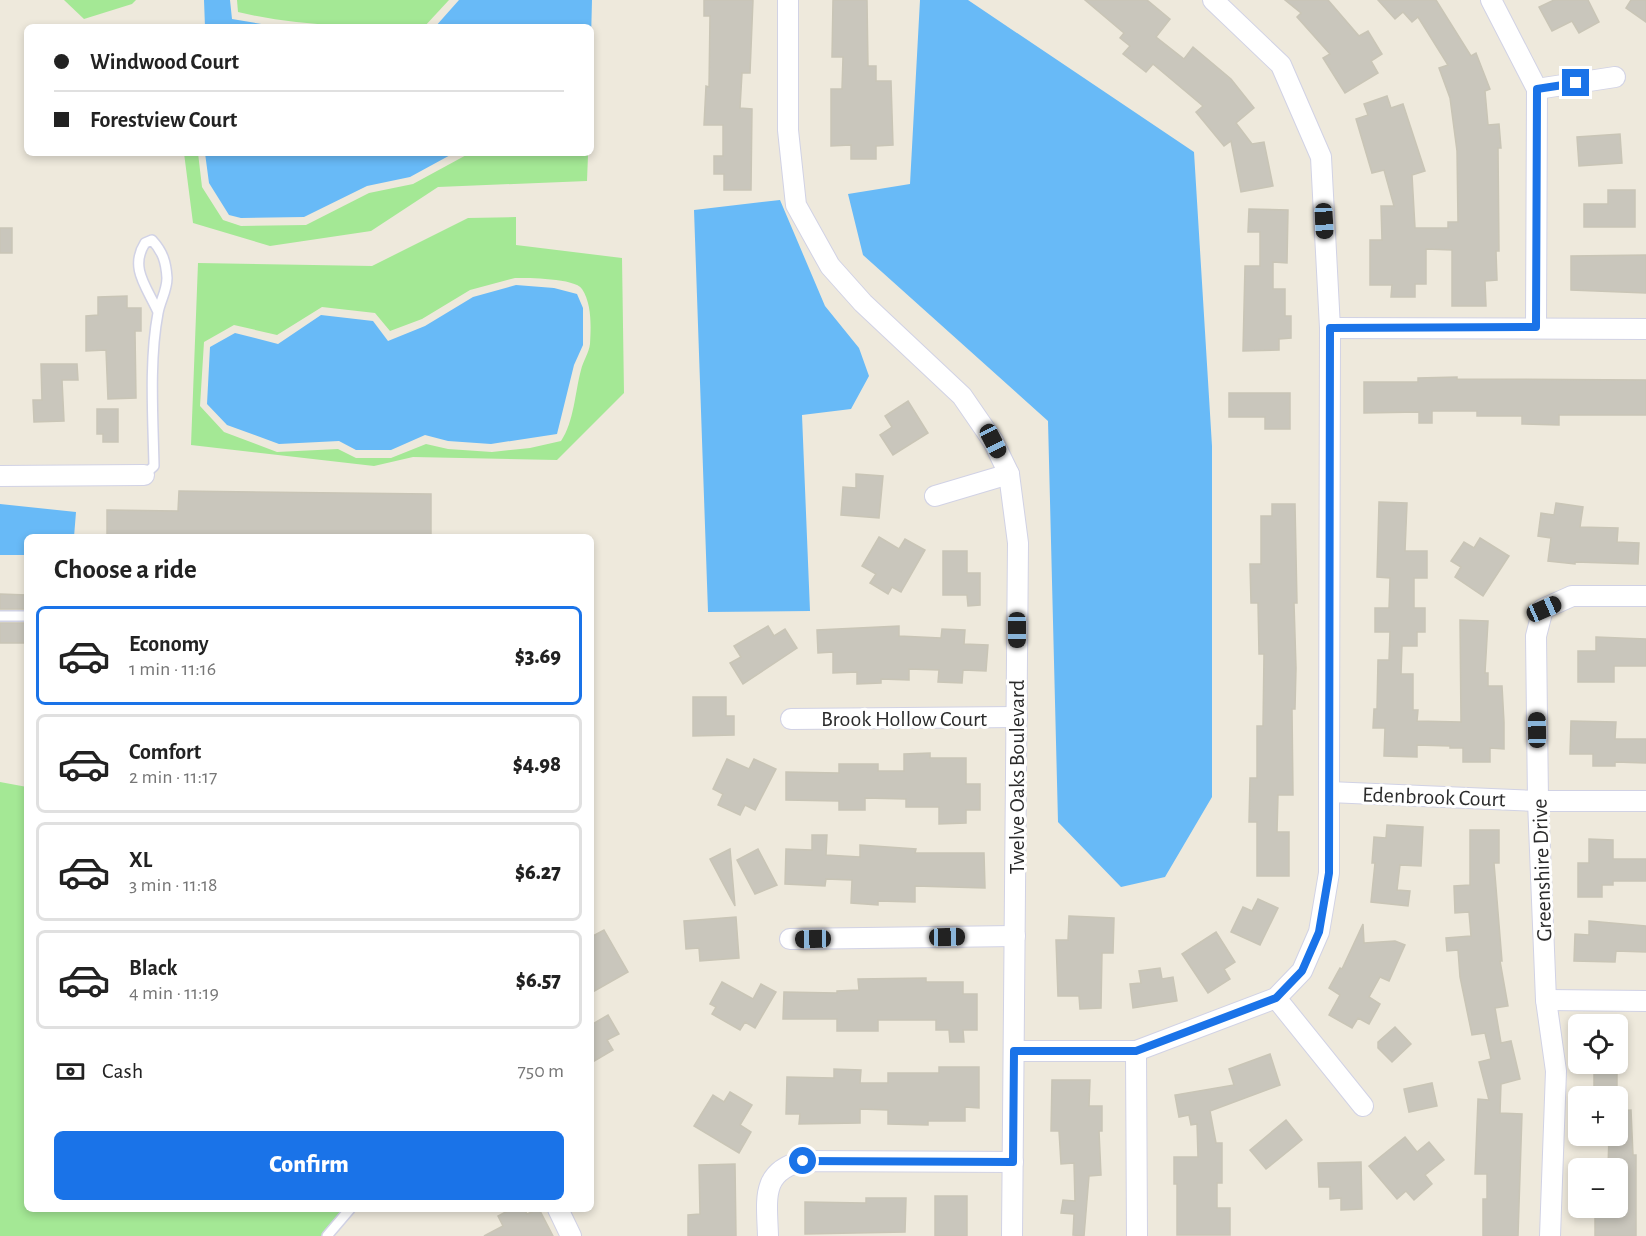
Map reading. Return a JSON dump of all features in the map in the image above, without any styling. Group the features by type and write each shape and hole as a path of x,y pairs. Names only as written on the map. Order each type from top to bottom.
{"street":[{"name":"Twelve Oaks Boulevard","path":"788,0 788,130 796,205 830,266 863,303 962,396 993,441 1009,474 1018,543 1012,1236"},
{"path":"1014,1051 1136,1051 1276,998 1302,971 1319,932 1329,873 1330,328 1321,157 1281,65 1212,0"},
{"path":"1491,0 1537,89 1536,327"},
{"path":"1537,89 1615,77"},
{"path":"1330,328 1646,329"},
{"path":"935,496 1009,474"},
{"path":"0,476 144,475"},
{"name":"Greenshire Drive","path":"1550,1236 1556,1071 1546,1000 1538,801 1536,636 1544,609 1572,596 1646,596"},
{"name":"Brook Hollow Court","path":"790,718 1017,717"},
{"name":"Edenbrook Court","path":"1329,792 1538,801 1646,801"},
{"path":"790,939 1015,936"},
{"path":"1276,998 1363,1106"},
{"path":"1546,1000 1646,1001"},
{"path":"1136,1051 1137,1236"},
{"path":"768,1236 767,1194 774,1177 785,1165 803,1161 1013,1162"},
{"path":"559,1212 571,1236"}],"lane":[{"path":"144,475 154,466 153,395 158,312 167,281 166,262 161,250 152,240 141,248 137,267 158,312"},
{"path":"0,616 24,616"},
{"path":"327,1236 347,1212"}],"green space":[{"path":"64,0 136,0 132,4 84,19"},
{"path":"237,0 449,0 427,24 323,24 284,21 238,12"},
{"path":"184,156 198,156 202,187 223,220 241,226 306,225 369,193 413,184 464,156 588,156 587,181 438,187 371,231 270,246 193,223"},
{"path":"516,217 516,245 622,258 624,393 557,460 413,457 374,466 191,445 198,263 372,266 468,218","holes":["515,278 551,279 578,285 588,302 591,323 589,347 581,370 569,425 561,441 530,448 492,452 448,449 426,444 391,458 356,458 338,449 277,452 224,432 200,406 204,342 234,325 277,335 322,307 375,313 390,331 422,319 470,290"]},
{"path":"0,782 24,786 24,1212 344,1212 324,1236 0,1236"}],"water":[{"path":"204,0 230,0 232,19 261,24 205,24"},
{"path":"459,0 592,0 591,24 438,24"},
{"path":"920,0 968,0 1194,152 1212,446 1212,797 1165,877 1121,887 1058,822 1048,421 863,255 848,194 910,184"},
{"path":"205,156 448,156 410,177 367,186 304,217 241,218 229,215 209,183"},
{"path":"780,200 825,306 859,348 869,376 851,409 802,415 810,611 708,612 694,210"},
{"path":"516,285 554,288 577,294 583,308 583,345 574,365 557,434 491,444 448,441 425,435 391,450 356,450 339,441 279,444 227,425 207,404 210,347 235,333 278,344 321,315 373,321 388,341 425,326 473,297"},
{"path":"0,504 76,512 74,534 24,534 24,555 0,555"}],"building":[{"path":"704,0 753,0 750,73 742,73 740,108 752,109 751,190 724,190 724,174 714,174 714,156 723,156 723,125 704,125 706,86 709,87 710,16 704,16"},
{"path":"833,0 867,0 868,66 876,66 876,81 891,81 893,145 876,146 876,159 851,159 851,145 831,146 831,89 842,89 843,57 832,57"},
{"path":"1085,0 1147,0 1170,19 1156,37 1184,59 1193,47 1231,79 1254,108 1236,123 1252,144 1264,142 1273,186 1241,192 1231,141 1224,146 1196,112 1203,106 1153,64 1146,72 1123,54 1130,46 1120,38 1124,33"},
{"path":"1285,0 1328,0 1359,36 1368,31 1382,54 1371,61 1378,73 1345,93 1323,58 1330,54 1297,17 1301,13"},
{"path":"1378,0 1436,0 1471,56 1476,53 1490,89 1485,91 1488,125 1499,124 1501,148 1498,148 1497,280 1485,281 1486,306 1452,306 1452,250 1426,249 1426,284 1415,284 1415,297 1391,297 1392,285 1370,285 1370,240 1382,240 1381,206 1394,206 1384,170 1372,173 1356,119 1368,115 1364,104 1387,96 1391,108 1403,104 1425,171 1412,175 1415,228 1448,228 1448,222 1458,222 1457,151 1450,98 1439,68 1448,65 1418,17 1412,22 1403,12 1395,19"},
{"path":"1554,0 1588,0 1599,22 1579,33 1572,21 1552,31 1539,7"},
{"path":"1631,0 1646,0 1646,22 1626,8"},
{"path":"1620,134 1622,163 1579,166 1577,137"},
{"path":"1608,190 1635,190 1635,227 1584,227 1584,204 1608,204"},
{"path":"1249,209 1288,210 1287,263 1273,262 1273,289 1285,289 1285,316 1291,316 1291,338 1279,339 1279,350 1243,351 1245,266 1260,266 1260,232 1248,232"},
{"path":"0,228 12,228 12,253 0,253"},
{"path":"1646,255 1646,293 1571,290 1571,256"},
{"path":"127,296 127,308 141,308 141,331 135,331 136,398 108,399 106,350 86,351 86,316 98,315 98,297"},
{"path":"41,364 77,364 78,380 62,380 64,421 34,422 33,400 42,400"},
{"path":"1457,377 1457,379 1646,380 1646,415 1559,415 1559,425 1522,424 1522,416 1477,416 1477,411 1432,411 1432,423 1419,423 1419,412 1364,413 1364,382 1418,382 1418,378"},
{"path":"1229,393 1290,393 1290,429 1265,429 1265,417 1229,417"},
{"path":"908,401 928,433 893,455 880,435 892,427 885,416"},
{"path":"97,409 118,409 118,442 103,442 103,434 97,434"},
{"path":"856,474 883,476 879,518 841,515 843,487 856,488"},
{"path":"179,491 431,494 431,534 107,534 107,510 178,511"},
{"path":"1379,502 1407,503 1405,551 1427,551 1427,578 1414,578 1414,608 1425,608 1425,632 1417,632 1417,646 1402,646 1401,674 1413,674 1413,710 1418,710 1417,721 1461,722 1460,620 1488,621 1485,673 1488,673 1488,686 1502,686 1504,722 1504,749 1490,748 1490,762 1463,762 1463,748 1450,748 1450,746 1417,745 1417,757 1384,756 1385,728 1373,728 1374,709 1377,709 1378,660 1389,660 1390,632 1375,632 1375,608 1389,608 1390,578 1377,577"},
{"path":"1556,503 1583,507 1580,527 1618,528 1617,542 1639,543 1638,564 1575,562 1575,564 1548,561 1551,538 1538,536 1541,513 1554,515"},
{"path":"1272,504 1295,504 1297,603 1294,603 1296,668 1295,709 1292,709 1293,795 1278,795 1277,832 1289,832 1289,876 1257,876 1257,822 1249,822 1250,778 1257,778 1257,726 1263,726 1264,654 1259,654 1258,603 1251,603 1250,564 1261,564 1261,516 1272,516"},
{"path":"879,537 899,549 905,539 925,550 901,592 892,587 888,594 870,583 876,574 862,566"},
{"path":"1480,538 1509,556 1483,596 1455,577 1461,567 1451,561 1464,542 1474,548"},
{"path":"943,551 967,551 967,573 980,573 980,605 968,606 967,595 943,595"},
{"path":"0,594 24,595 24,609 0,609"},
{"path":"0,623 24,623 24,643 0,643"},
{"path":"768,626 774,636 785,629 797,648 743,684 730,663 741,657 734,646"},
{"path":"899,626 899,636 941,638 942,629 965,630 964,644 988,645 986,671 963,670 962,683 938,682 939,670 909,669 909,680 881,679 881,683 857,684 857,672 833,673 833,652 818,653 817,630"},
{"path":"1596,637 1646,639 1646,666 1614,666 1614,682 1578,682 1578,651 1596,651"},
{"path":"693,697 726,697 726,716 734,716 734,735 693,736"},
{"path":"1571,721 1616,722 1615,739 1646,739 1646,763 1615,762 1615,766 1593,766 1593,754 1570,754"},
{"path":"930,753 930,758 966,758 966,784 980,784 980,810 966,810 966,823 939,824 939,807 906,807 906,799 865,798 865,810 839,810 839,801 786,800 786,772 839,773 839,764 878,764 878,771 904,771 904,754"},
{"path":"727,759 749,769 754,759 776,769 755,810 745,805 740,815 718,805 723,794 713,789"},
{"path":"1387,825 1423,827 1421,866 1400,865 1397,890 1410,891 1408,906 1371,902 1375,863 1372,863 1374,837 1386,838"},
{"path":"1470,830 1499,830 1499,863 1494,863 1502,961 1500,961 1508,1006 1495,1008 1501,1043 1511,1041 1520,1079 1501,1084 1500,1113 1522,1114 1518,1236 1483,1236 1483,1199 1487,1199 1487,1174 1475,1174 1478,1099 1489,1100 1479,1062 1491,1059 1485,1033 1472,1035 1460,977 1458,950 1447,951 1446,938 1471,936 1469,912 1455,913 1454,886 1470,885"},
{"path":"812,835 827,835 826,855 860,857 860,845 916,849 915,853 984,853 985,888 915,886 915,902 878,901 878,905 851,903 852,880 826,879 825,886 785,884 786,849 812,850"},
{"path":"1589,839 1613,840 1613,859 1646,859 1646,881 1613,881 1613,885 1602,885 1602,897 1578,897 1578,863 1589,863"},
{"path":"730,849 735,906 710,859"},
{"path":"758,849 777,885 755,894 737,860"},
{"path":"1258,899 1278,908 1260,945 1231,932 1243,907 1252,911"},
{"path":"1069,916 1114,918 1113,953 1102,953 1101,1008 1080,1009 1079,996 1058,996 1056,940 1068,940"},
{"path":"736,917 739,958 700,961 699,948 686,949 684,921"},
{"path":"1589,921 1646,926 1646,952 1616,951 1615,962 1574,961 1575,934 1589,935"},
{"path":"1363,924 1364,943 1395,941 1405,945 1389,981 1380,977 1369,997 1380,1004 1369,1024 1358,1018 1352,1028 1329,1015 1340,995 1329,988 1340,968 1342,969"},
{"path":"604,930 628,972 594,991 594,935"},
{"path":"1216,932 1235,962 1224,969 1230,979 1208,993 1182,954"},
{"path":"1160,968 1162,979 1173,977 1177,1001 1133,1008 1130,984 1141,983 1139,971"},
{"path":"926,978 926,982 963,982 963,994 977,994 977,1030 963,1030 964,1042 950,1042 949,1030 936,1030 936,1020 878,1020 878,1031 837,1031 837,1019 783,1019 784,992 837,993 837,991 859,990 858,979"},
{"path":"722,982 753,999 761,984 776,992 755,1028 745,1022 740,1030 712,1014 716,1007 710,1004"},
{"path":"608,1015 619,1034 607,1040 613,1050 594,1061 594,1023"},
{"path":"1395,1027 1411,1044 1392,1062 1378,1048 1378,1042"},
{"path":"1270,1054 1280,1085 1210,1111 1216,1143 1222,1143 1222,1183 1217,1183 1217,1208 1230,1208 1230,1235 1177,1235 1177,1184 1174,1184 1174,1157 1198,1157 1197,1124 1191,1125 1189,1115 1179,1117 1175,1095 1234,1085 1229,1069"},
{"path":"939,1067 979,1067 979,1108 965,1107 965,1121 928,1121 928,1125 888,1124 888,1110 860,1109 860,1123 799,1124 800,1114 786,1114 787,1077 834,1078 834,1069 861,1070 860,1083 888,1083 888,1073 939,1073"},
{"path":"1594,1074 1617,1074 1617,1086 1594,1086"},
{"path":"1052,1080 1090,1080 1089,1106 1102,1106 1102,1131 1099,1131 1101,1175 1089,1176 1084,1236 1073,1235 1074,1214 1061,1213 1063,1200 1075,1201 1074,1163 1061,1164 1059,1131 1051,1131"},
{"path":"1432,1083 1437,1106 1409,1112 1404,1089"},
{"path":"730,1092 752,1105 740,1125 751,1132 739,1153 694,1126 713,1095 724,1102"},
{"path":"1628,1110 1631,1110 1633,1155 1636,1155 1636,1236 1595,1236 1595,1218 1628,1218 1628,1158 1608,1158 1609,1146 1628,1146"},
{"path":"1286,1120 1302,1140 1266,1169 1250,1150"},
{"path":"1405,1137 1417,1152 1429,1142 1444,1160 1425,1175 1432,1184 1414,1200 1406,1191 1397,1199 1369,1166"},
{"path":"1361,1162 1362,1209 1341,1210 1341,1198 1330,1199 1330,1187 1319,1187 1318,1163"},
{"path":"735,1164 736,1236 688,1236 688,1215 700,1214 699,1165"},
{"path":"935,1196 967,1196 967,1236 935,1236"},
{"path":"866,1198 906,1198 905,1232 805,1234 805,1202 866,1203"},
{"path":"505,1212 526,1212 527,1214 541,1212 553,1236 484,1236 503,1226 498,1216"}],"route":[{"path":"803,1161 1013,1162 1014,1051 1136,1051 1276,998 1302,971 1319,932 1329,873 1330,328 1536,327 1537,89 1576,83"}]}
